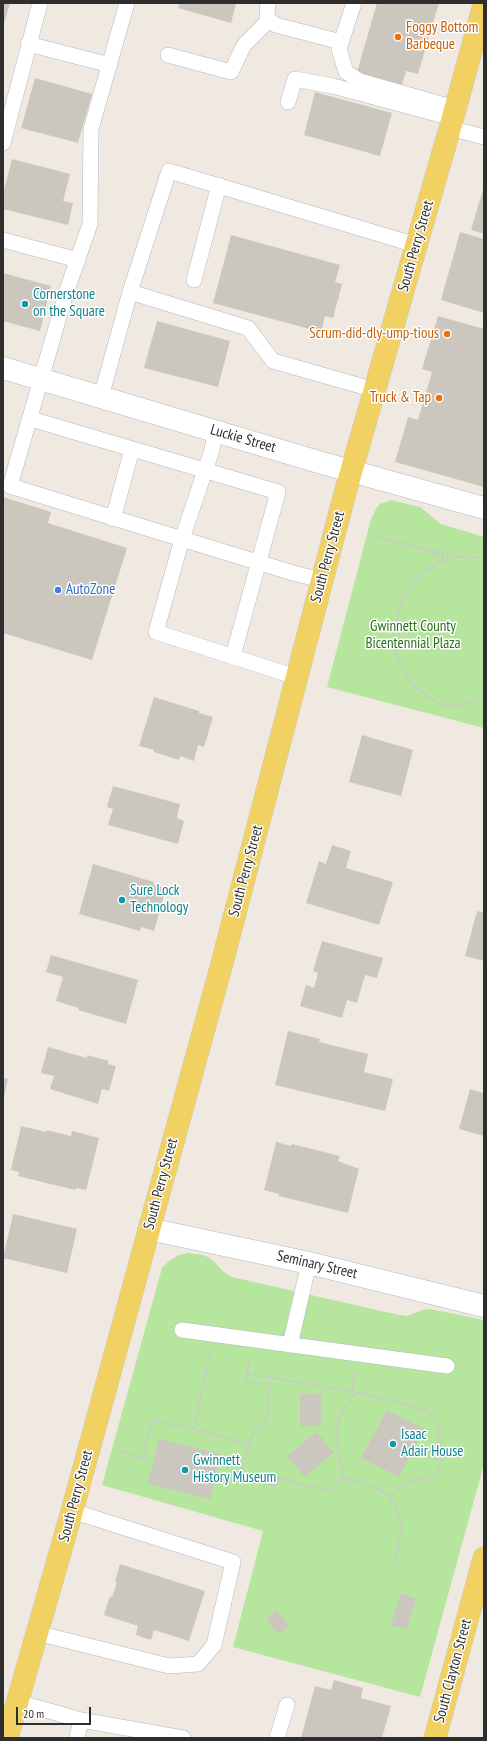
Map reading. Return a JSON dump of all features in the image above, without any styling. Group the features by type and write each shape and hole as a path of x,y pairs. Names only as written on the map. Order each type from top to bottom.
{"main road":[{"name":"South Perry Street","path":"7,1738 72,1511 226,947 351,471 484,4"},
{"name":"South Clayton Street","path":"435,1738 484,1558"}],"street":[{"name":"Luckie Street","path":"3,368 216,432 484,508"},
{"name":"Seminary Street","path":"149,1229 309,1263 484,1306"}],"lane":[{"path":"3,143 40,3"},
{"path":"128,3 91,129 90,224 66,293 31,419 10,486 112,519 259,563 322,580"},
{"path":"268,3 266,11 269,20 276,24 341,42"},
{"path":"354,3 339,49 346,72 360,81 452,118 484,137"},
{"path":"168,55 232,72 244,45 269,20"},
{"path":"28,44 110,65"},
{"path":"288,102 295,79 332,86 452,118"},
{"path":"101,397 130,292 169,171 416,245"},
{"path":"194,280 219,185"},
{"path":"3,240 78,260"},
{"path":"130,292 248,328 273,361 375,390"},
{"path":"31,419 278,492 233,656"},
{"path":"216,432 182,539 156,632 296,677"},
{"path":"112,519 132,449"},
{"path":"290,1345 309,1263"},
{"path":"182,1330 447,1366"},
{"path":"37,1633 169,1666 198,1664 214,1644 233,1562 72,1511"},
{"path":"18,1702 81,1720 183,1738"},
{"path":"277,1738 287,1705"},
{"path":"77,1738 81,1720"}],"path":[{"path":"374,536 457,558 476,557 484,559"},
{"path":"417,547 448,560 439,562 421,574 414,581 402,599 395,623 396,655 400,665 419,690 437,702 456,706 484,698"},
{"path":"194,1429 208,1366"},
{"path":"343,1478 331,1488 325,1490 279,1478 276,1486 240,1478 251,1436 263,1424 267,1416 270,1385 247,1382 248,1373 352,1391 426,1411 434,1416 443,1456 442,1462 434,1476 402,1486 390,1496"},
{"path":"343,1478 337,1441 337,1428 340,1415 356,1392"},
{"path":"120,1451 144,1458 152,1420 194,1429 248,1444"},
{"path":"343,1478 359,1481 379,1489 390,1496 396,1507 402,1531 394,1563"}],"green space":[{"name":"Gwinnett County Bicentennial Plaza","path":"391,500 420,507 441,524 484,537 484,728 327,687 371,519 380,504"},
{"path":"188,1253 203,1255 210,1258 225,1273 232,1277 399,1315 407,1316 430,1309 484,1320 484,1464 420,1697 233,1647 263,1531 102,1485 162,1268 169,1261 179,1255"}],"building":[{"path":"3,3 10,3 3,27"},
{"path":"180,3 236,3 231,23 178,8"},
{"name":"Foggy Bottom Barbeque","path":"377,3 439,3 418,74 406,71 402,85 357,72"},
{"path":"35,78 92,94 78,143 21,128"},
{"path":"315,92 392,113 380,156 304,135"},
{"path":"12,159 70,174 63,201 73,203 68,225 3,209 3,194"},
{"path":"484,186 484,234 471,230"},
{"path":"460,232 484,239 484,313 441,300"},
{"path":"231,235 340,265 335,282 342,284 333,318 325,316 321,332 213,303"},
{"name":"Cornerstone on the Square","path":"3,273 51,286 40,331 3,321"},
{"path":"438,316 484,329 484,487 395,462 408,417 418,420 432,372 422,369"},
{"path":"157,321 230,341 218,387 144,368"},
{"name":"AutoZone","path":"3,497 51,512 48,523 127,548 92,660 3,633"},
{"path":"154,697 213,717 204,747 198,745 194,761 180,756 179,760 139,746"},
{"path":"362,735 413,750 401,796 349,782"},
{"path":"113,786 180,804 177,818 184,821 178,844 108,825 113,809 107,807"},
{"path":"332,845 351,851 346,868 393,882 379,925 306,903 319,861 326,864"},
{"name":"Sure Lock Technology","path":"93,864 154,882 153,885 166,888 154,931 141,927 140,931 79,914"},
{"path":"477,911 484,913 484,961 465,956"},
{"path":"322,941 383,958 377,978 365,975 357,1003 347,1000 342,1018 300,1006 306,985 314,988 318,973 313,971"},
{"path":"51,955 138,980 126,1024 78,1010 79,1008 56,1001 63,977 46,972"},
{"path":"288,1031 320,1039 319,1042 368,1054 364,1072 393,1079 385,1111 275,1085"},
{"path":"48,1047 87,1058 87,1055 109,1061 108,1064 116,1066 109,1091 102,1089 98,1104 50,1089 54,1076 41,1073"},
{"path":"3,1078 8,1079 4,1097 3,1097"},
{"path":"470,1089 483,1093 484,1090 484,1136 459,1129"},
{"path":"21,1126 71,1136 72,1131 99,1138 86,1190 76,1188 75,1190 18,1176 19,1172 11,1170"},
{"path":"276,1142 291,1146 292,1144 340,1156 338,1161 359,1169 348,1213 279,1196 279,1194 264,1190"},
{"path":"13,1214 77,1229 67,1273 3,1258"},
{"path":"300,1394 322,1394 321,1426 300,1426"},
{"name":"Isaac Adair House","path":"387,1410 424,1429 399,1477 361,1458"},
{"path":"316,1432 334,1452 305,1477 287,1456"},
{"path":"159,1439 221,1454 210,1499 148,1484"},
{"path":"120,1564 205,1591 189,1641 154,1630 151,1640 136,1635 138,1626 104,1615 110,1596 112,1597 117,1582 115,1581"},
{"path":"401,1593 416,1599 407,1630 391,1625"},
{"path":"277,1610 289,1625 278,1634 266,1620"},
{"path":"334,1680 363,1688 361,1698 391,1706 382,1738 301,1738 315,1686 331,1690"}],"place":[{"name":"Foggy Bottom Barbeque","path":"398,37"},
{"name":"Cornerstone on the Square","path":"25,304"},
{"name":"Scrum-did-dly-ump-tious","path":"447,334"},
{"name":"Truck & Tap","path":"439,398"},
{"name":"AutoZone","path":"58,590"},
{"name":"Sure Lock Technology","path":"122,900"},
{"name":"Isaac Adair House","path":"393,1444"},
{"name":"Gwinnett History Museum","path":"185,1470"}]}
